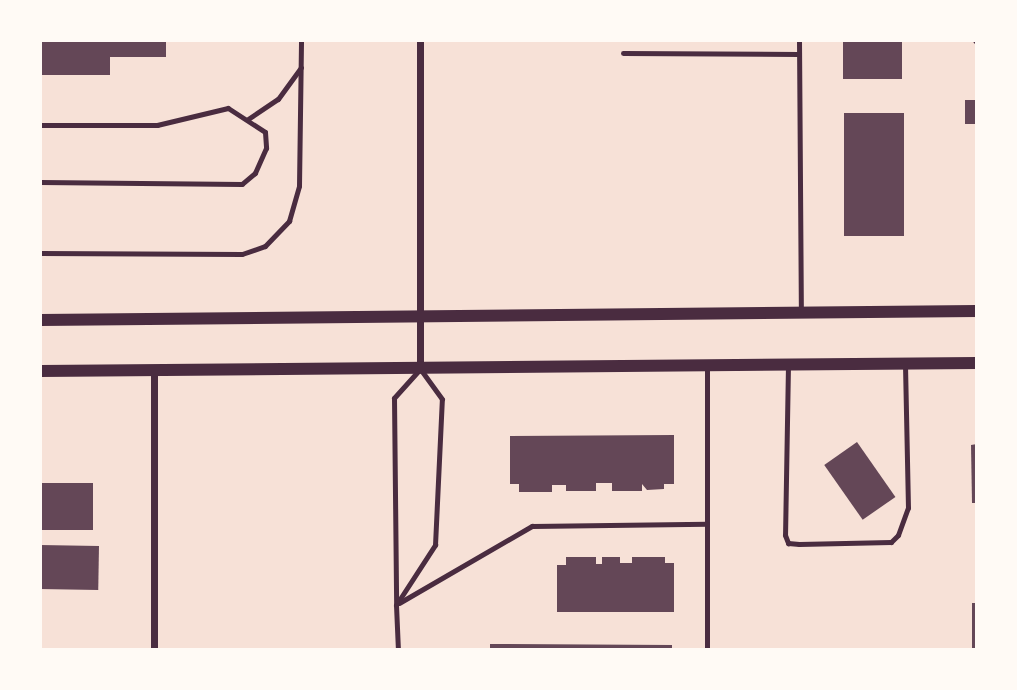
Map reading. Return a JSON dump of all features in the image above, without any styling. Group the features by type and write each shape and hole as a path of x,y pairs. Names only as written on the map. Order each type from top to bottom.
{"street":[{"path":"419,369 420,40"},
{"path":"40,320 977,311"},
{"path":"40,371 977,363"},
{"path":"154,370 154,650"}],"lane":[{"path":"40,253 242,254 265,246 289,221 299,186 303,150 301,40"},
{"path":"799,40 801,313"},
{"path":"623,53 799,54"},
{"path":"248,119 278,99 301,67"},
{"path":"40,125 158,125 228,108 265,132 266,148 255,173 242,184 40,182"},
{"path":"788,365 785,536 788,543 799,544 891,542 898,536 908,508 905,363"},
{"path":"707,366 707,650"},
{"path":"396,605 435,545 442,399 419,369 394,398 396,605 398,650"},
{"path":"396,605 532,526 707,523"}],"building":[{"path":"40,40 166,40 166,57 110,57 110,75 40,75"},
{"path":"843,40 902,40 902,79 843,79"},
{"path":"965,100 977,100 977,124 965,124"},
{"path":"844,113 904,113 904,236 844,236"},
{"path":"674,435 674,484 664,484 664,489 647,490 642,484 642,491 612,491 612,483 596,483 596,491 566,491 566,485 552,485 552,492 519,492 519,484 510,484 510,436"},
{"path":"857,442 895,497 863,520 824,465"},
{"path":"977,444 977,503 972,503 971,445"},
{"path":"40,483 93,483 93,530 40,530"},
{"path":"40,545 99,546 98,590 40,589"},
{"path":"566,557 596,557 596,564 602,564 602,557 620,557 620,563 632,563 632,557 665,557 665,563 674,563 674,612 557,612 557,565 566,565"},
{"path":"972,603 977,603 977,650 972,650"},
{"path":"490,644 672,645 672,650 490,650"}]}
